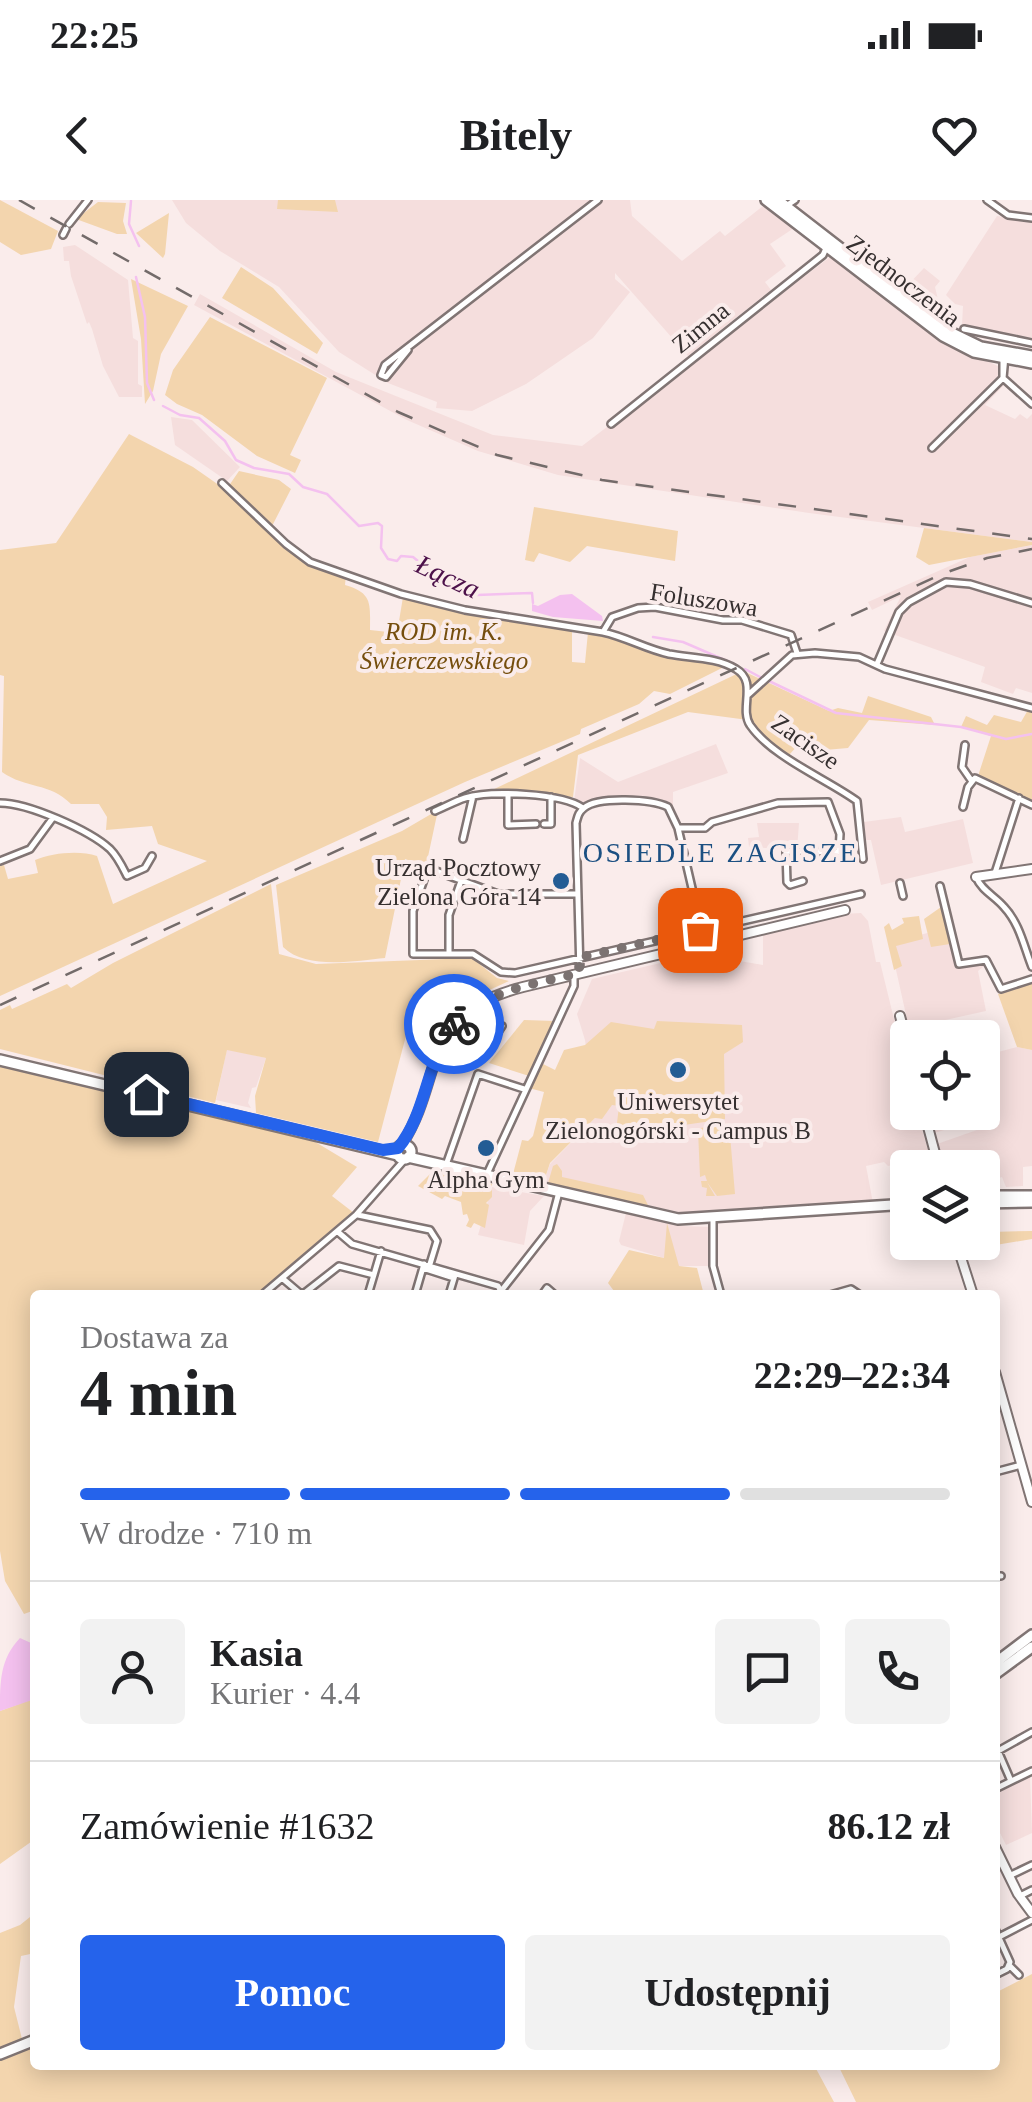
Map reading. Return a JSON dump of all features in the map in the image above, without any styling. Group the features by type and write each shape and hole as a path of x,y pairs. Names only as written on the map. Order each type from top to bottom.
{"main road":[{"name":"Zjednoczenia","path":"766,200 942,336 974,352 1030,360"},
{"name":"Zjednoczenia","path":"786,202 946,330 1004,358"},
{"path":"0,1060 672,1218 713,1219 890,1207"},
{"path":"1000,1200 1032,1199"},
{"path":"1000,1660 1032,1636"},
{"path":"1000,1670 1032,1647"},
{"path":"0,2052 30,2040"}],"street":[{"path":"66,229 88,200"},
{"path":"408,350 392,374 381,375 385,366 598,200"},
{"path":"987,200 1008,214 1032,218"},
{"path":"824,236 827,247 839,247"},
{"name":"Zimna","path":"611,424 825,254 827,247"},
{"name":"Zjednoczenia","path":"964,330 1032,343"},
{"path":"932,448 1003,378 1006,339"},
{"path":"1003,378 1032,404"},
{"path":"222,484 310,562 401,594 466,610 603,632"},
{"path":"877,664 899,612 946,582 970,584 1032,604"},
{"name":"Foluszowa","path":"603,632 612,616 655,607 743,620 791,635 797,653"},
{"name":"Zacisze","path":"603,632 669,654 732,667 746,679 747,720 759,735 857,800 863,859"},
{"path":"748,695 786,658 797,653 859,657 933,683 1032,708"},
{"path":"965,744 962,768 971,780"},
{"path":"971,780 979,778 1032,805"},
{"path":"963,807 971,780"},
{"path":"508,795 508,825 551,824 551,797"},
{"path":"435,811 473,796 508,795 571,800 584,808"},
{"path":"463,839 473,796"},
{"path":"995,873 1019,798"},
{"path":"487,1174 574,986 578,958 576,823 584,808 600,802 656,802 668,808 678,828 706,944"},
{"path":"678,828 704,828 712,822 778,803 828,802 840,834 839,852 786,852 788,882 803,881"},
{"path":"0,803 19,804 105,845 127,876 145,868 152,856"},
{"path":"0,861 30,849 52,818"},
{"path":"577,894 502,894 428,868 413,911 413,954 473,954 501,972 520,972 861,894"},
{"path":"1032,868 976,877 982,888 1009,912 1032,967"},
{"path":"449,953 449,915 461,880"},
{"path":"900,883 903,896"},
{"path":"940,886 959,964 986,960 998,988 1032,979"},
{"path":"269,1290 338,1232 396,1170 436,1054 452,1027 482,1002 523,987 846,910"},
{"path":"520,972 523,987"},
{"path":"900,1016 901,1020"},
{"path":"493,1018 479,1041 488,1047 502,1026"},
{"path":"446,1165 478,1074 524,1088"},
{"path":"503,1290 549,1230 559,1191"},
{"path":"356,1214 430,1230 437,1238 417,1290"},
{"path":"713,1219 713,1266 720,1290"},
{"path":"338,1232 347,1242 498,1286 499,1290"},
{"path":"370,1290 381,1251"},
{"path":"963,1260 972,1290"},
{"path":"308,1290 339,1266 374,1275"},
{"path":"450,1290 455,1275"},
{"path":"282,1278 296,1290"},
{"path":"1000,1390 1032,1502"},
{"path":"1000,1471 1021,1465"},
{"path":"1000,1749 1032,1732"},
{"path":"1000,1755 1011,1781"},
{"path":"1000,1786 1032,1771"},
{"path":"1000,1857 1032,1917 1000,1934"},
{"path":"1009,1876 1032,1864"},
{"path":"1020,1896 1032,1890"},
{"path":"1000,1941 1010,1966 1019,1975"},
{"path":"1000,1972 1010,1966"}],"shaded area":[{"path":"172,200 630,200 632,216 682,261 720,231 725,236 763,206 794,228 770,244 786,266 765,282 771,290 688,356 615,273 615,279 630,292 593,338 526,384 472,411 436,408 437,402 388,383 339,352 279,287 220,251 186,223"},
{"path":"997,216 1032,221 1032,338 962,325 963,306 946,295"},
{"path":"75,245 128,280 142,397 119,397 103,366 69,261 64,261 63,247"},
{"path":"830,257 939,339 1000,367 997,379 1004,385 985,405 1015,419 1020,414 1027,419 1032,414 1032,542 558,475 478,451 407,420 194,305 200,294 336,372 493,435 582,446"},
{"path":"924,268 940,281 935,287 939,304 933,312 904,289"},
{"path":"171,417 192,420 240,467 227,481 175,445"},
{"path":"1032,545 1032,693 1016,688 1013,694 981,682 985,667 884,631 901,596 872,610 868,602 970,557"},
{"path":"572,594 602,616 603,621 553,617 532,611 532,604 538,606 560,595"},
{"path":"716,744 728,773 673,792 673,813 660,803 605,802 583,808 574,801 580,758 618,782"},
{"path":"901,817 905,832 963,819 973,863 881,885 864,822"},
{"path":"757,823 799,823 797,850 749,847 748,838 759,837"},
{"path":"861,913 868,921 894,1020 890,1020 890,1130 922,1130 928,1150 890,1150 890,1166 884,1162 866,1166 873,1203 682,1213 544,1181 550,1164 595,1118 585,1040 577,1014 592,979 699,954 763,965 763,935"},
{"path":"946,928 956,967 981,963 984,966 978,971 986,1011 945,1020 907,1020 890,943"},
{"path":"1017,1047 1032,1050 1032,1166 1023,1167 1023,1186 1006,1187 1000,1178 1000,1150 939,1150 937,1144 977,1130 1000,1130 1000,1052"},
{"path":"227,1049 266,1058 256,1087 252,1088 248,1103 251,1108 216,1100"},
{"path":"492,1187 544,1196 530,1211 524,1245 478,1235"},
{"path":"626,1213 680,1226 712,1227 711,1266 679,1266 621,1245"},
{"path":"20,1638 30,1643 30,1701 0,1711 1,1680 13,1646"},
{"path":"1030,1777 1032,1833 1006,1845 1000,1833 1000,1792"}],"green space":[{"path":"0,200 58,231 51,249 21,255 0,242"},
{"path":"278,200 335,200 338,212 277,209"},
{"path":"98,202 126,203 123,221 127,234 76,219"},
{"path":"169,213 165,254 163,258 136,233"},
{"path":"241,267 273,288 323,343 317,354 222,298"},
{"path":"131,279 188,306 161,354 153,391 145,404 141,339"},
{"path":"210,317 327,378 290,455 301,460 295,473 257,456 202,415 165,395 173,370"},
{"name":"ROD im. K. Świerczewskiego","path":"129,434 193,467 226,490 239,471 279,480 291,489 270,530 301,557 346,575 345,585 361,592 368,601 370,630 397,633 403,597 572,631 572,662 585,663 588,632 724,667 670,694 654,691 639,704 581,729 580,734 465,782 0,996 0,866 4,865 8,879 38,873 35,860 49,856 97,856 113,904 207,861 158,844 152,826 106,830 107,817 99,804 71,804 54,792 2,772 0,550 56,543"},
{"path":"534,507 678,531 675,561 587,546 570,562 539,553 534,562 525,560"},
{"path":"924,528 1032,545 929,565 916,557"},
{"path":"743,671 829,711 838,708 862,713 868,696 931,717 935,725 869,720 848,748 825,750 799,744 789,755 765,739 748,720 688,712 578,755 573,797 488,792"},
{"path":"1032,710 1032,803 978,776 991,736 961,727 966,716 987,725 994,715 1021,722"},
{"path":"438,810 426,866 405,859 385,958 317,961 304,959 283,947 276,885 402,831"},
{"path":"271,884 279,954 316,964 472,958 497,978 509,981 470,999 456,980 447,989 434,1034 430,1036 435,1037 434,1044 426,1042 433,1048 426,1065 422,1061 428,1045 407,1032 378,1142 256,1113 255,1096 266,1058 227,1050 215,1103 0,1049 0,1010 10,1005 12,1009 67,984 71,988"},
{"path":"941,907 950,944 931,947 924,919"},
{"path":"919,916 923,939 896,946 902,966 894,970 884,927 889,923 892,930 904,923 902,918"},
{"path":"1032,981 1032,1050 1017,1047 998,994"},
{"path":"524,1020 555,1021 537,1061 555,1070 564,1050 585,1045 611,1022 654,1029 657,1021 742,1025 743,1042 724,1054 725,1119 629,1133 617,1123 619,1106 612,1105 602,1119 595,1118 550,1163 544,1181 513,1174 522,1140 533,1136 544,1092 525,1087 529,1076 489,1063"},
{"path":"0,1065 312,1140 357,1167 332,1196 354,1213 263,1290 30,1290 30,1612 24,1614 5,1581 0,1551"},
{"path":"729,1123 735,1194 717,1196 707,1182 715,1196 706,1196 707,1188 702,1187 701,1181 707,1181 705,1175 700,1177 695,1129"},
{"path":"557,1164 562,1177 643,1195 649,1207 548,1183"},
{"path":"437,1167 492,1184 485,1228 474,1223 471,1228 466,1226 469,1220 467,1214 463,1215 461,1202 445,1196 442,1199 418,1186"},
{"path":"667,1223 679,1266 697,1268 703,1290 613,1290 608,1283 629,1250 664,1258"},
{"path":"1032,1231 1032,1239 1000,1244 1000,1232"},
{"path":"30,1700 30,1843 0,1864 0,1711"},
{"path":"30,1917 30,1954 21,1956 14,2007 22,2039 0,2048 0,1933"},
{"path":"1032,1974 1032,2102 856,2102 840,2070 1000,2070 1000,1990"},
{"path":"30,2046 30,2070 817,2070 834,2102 0,2102 0,2057"}],"waterway":[{"name":"Łącza","path":"131,201 129,224 139,246"},
{"name":"Łącza","path":"136,277 145,317 147,383 154,400"},
{"name":"Łącza","path":"163,406 180,415 199,418 225,441 236,460 254,468 289,474 303,487 327,494 359,526 378,523 382,526 381,548 388,559 413,557 434,574 476,587 477,595 532,593 533,603"},
{"name":"Łącza","path":"653,637 683,642 734,664"},
{"name":"Łącza","path":"745,669 762,678"},
{"name":"Łącza","path":"769,681 836,713 961,727 1006,739 1032,734"}],"railway":[{"path":"19,200 398,412 497,455 602,480 1032,539"},
{"path":"0,1005 942,574 987,558 1032,549"}],"way so far":[{"path":"454,1024 500,993 580,973 578,958 700,930"}],"place":[{"name":"Urząd Pocztowy Zielona Góra 14","path":"561,881"},
{"name":"Uniwersytet Zielonogórski - Campus B","path":"678,1070"},
{"name":"Alpha Gym","path":"486,1148"}],"district":[{"name":"OSIEDLE ZACISZE","path":"721,852"}],"route":[{"path":"146,1094 383,1150 398,1148 410,1131 436,1054 454,1024"}]}
